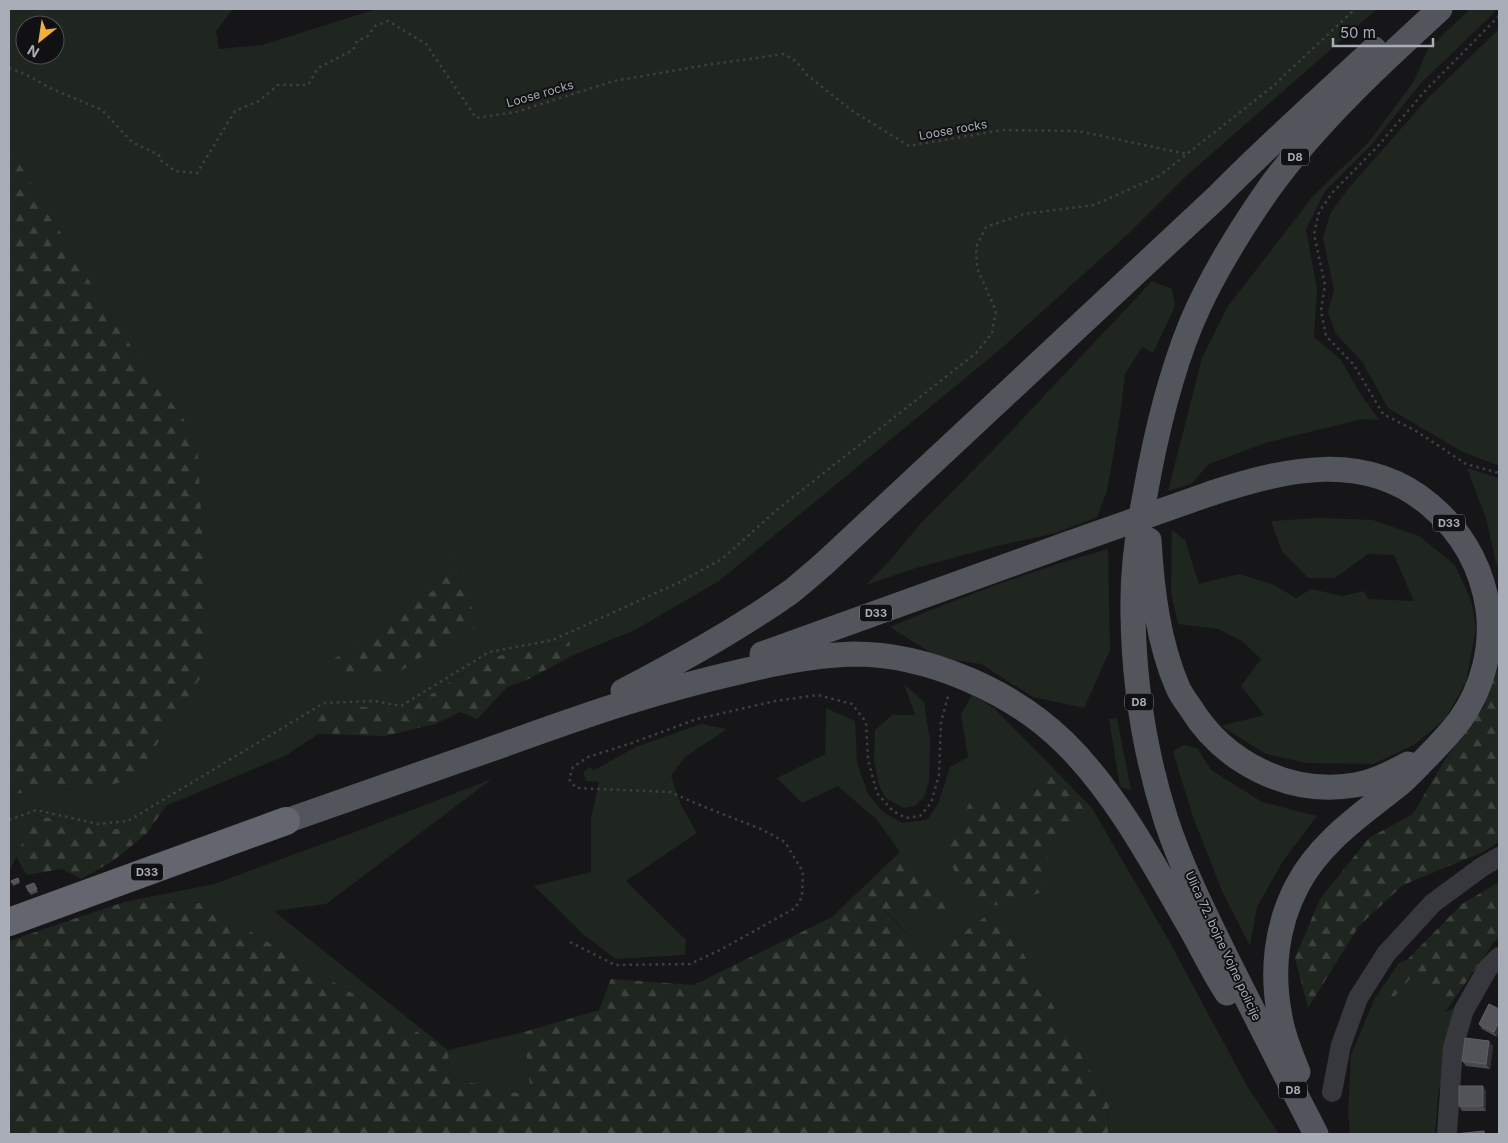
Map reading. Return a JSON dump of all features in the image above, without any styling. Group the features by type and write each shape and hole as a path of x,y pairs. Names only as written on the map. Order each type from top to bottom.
{"highway":[{"name":"D33","path":"9,922 286,822"}],"main road":[{"name":"Ulica 72. bojne Vojne policije","path":"1317,1134 1270,1045 1201,906 1167,822 1148,758 1138,694 1132,614 1135,559 1146,488 1162,414 1186,340 1204,296 1220,265 1271,186 1304,145 1361,85 1436,12"},
{"path":"578,718 751,619 793,590 878,514 1372,51 1436,12"},
{"name":"D33","path":"286,822 578,718 683,685 750,658 1212,493 1262,478 1289,472 1314,470 1365,473 1388,480 1409,490 1446,519 1460,536 1482,581 1489,620 1489,643 1484,668 1474,697 1461,719 1432,751"},
{"path":"1146,488 1150,559 1159,628 1165,653 1179,690 1197,720 1218,742 1244,763 1270,776 1301,785 1331,787 1356,785 1380,778 1432,751"},
{"path":"683,685 779,662 816,656 856,654 887,656 924,664 954,674 1000,695 1032,715 1064,742 1093,775 1126,821 1192,931 1219,981 1242,1014 1270,1045"},
{"path":"1317,1134 1308,1098 1292,1057 1280,1018 1276,985 1276,952 1284,918 1297,885 1314,860 1334,837 1403,780 1432,751"}],"street":[{"path":"1332,1092 1341,1045 1358,998 1386,954 1433,904 1499,857"},
{"path":"1447,1134 1452,1047 1464,1010 1488,968 1499,958"}],"path":[{"path":"9,820 36,810 98,824 128,821 324,703 374,701 401,706 489,652 553,640 682,581 722,559 778,509 976,353 992,333 996,311 976,268 976,247 986,227 1024,214 1094,205 1159,176 1272,87 1355,9"},
{"path":"1499,16 1425,91 1378,147 1332,193 1319,212 1314,234 1325,285 1321,311 1326,336 1354,365 1383,414 1416,431 1466,464 1499,473"},
{"name":"Loose rocks","path":"9,68 102,110 132,142 159,155 159,159 175,171 197,173 235,111 259,101 278,84 308,85 318,68 353,50 357,41 368,36 375,26 388,21 426,44 476,118 516,112 614,81 784,54 797,62 808,75 851,110 910,146 1002,130 1078,131 1187,154"},
{"path":"570,942 615,965 690,964 722,949 795,908 802,897 803,872 785,842 761,829 670,792 576,788 569,779 573,767 588,756 632,743 697,719 775,701 818,695 852,704 866,722 868,760 877,793 893,811 906,818 920,816 931,803 939,775 941,722 954,674"}],"green space":[{"path":"9,9 233,9 216,31 219,49 262,45 377,9 1377,9 1184,178 1127,235 1003,347 719,581 635,630 569,657 569,642 484,659 408,710 318,715 318,734 287,755 166,806 128,829 97,829 36,815 9,872 9,795 45,789 100,790 115,324 16,159 9,156"},
{"path":"1470,9 1498,9 1422,82 1371,145 1325,191 1306,229 1317,288 1314,337 1341,360 1358,390 1379,420 1362,419 1265,443 1209,464 1191,484 1168,491 1202,358 1228,306 1314,195 1369,142 1414,81 1428,49"},
{"path":"1499,29 1499,466 1461,451 1388,408 1363,363 1336,334 1328,312 1334,290 1323,238 1330,214 1347,190 1428,98"},
{"path":"9,156 16,158 115,324 197,438 209,665 136,776 100,790 45,789 9,795"},
{"path":"1152,281 1172,289 1175,306 1153,353 1142,347 1125,374 1107,491 1097,517 1056,533 997,546 916,568 866,585 892,558 921,523 998,445"},
{"path":"1467,468 1499,478 1499,566 1497,567 1486,518"},
{"path":"1319,518 1373,520 1419,536 1455,565 1472,603 1476,629 1466,682 1445,719 1414,745 1373,764 1306,763 1266,754 1221,726 1264,715 1241,686 1261,659 1242,641 1218,629 1178,624 1171,592 1172,530 1185,540 1199,584 1239,574 1274,585 1296,598 1311,589 1343,596 1364,591 1368,599 1414,601 1394,555 1368,554 1335,578 1308,578 1282,551 1271,521"},
{"path":"1108,549 1110,650 1084,708 1033,697 981,664 939,658 890,627 997,585"},
{"path":"451,557 479,625 436,647 395,675 341,674 334,659 438,587"},
{"path":"570,642 569,657 531,678 507,687 477,719 460,712 435,724 385,736 318,734 318,715 351,706 408,710 484,659"},
{"path":"1499,666 1499,842 1483,852 1403,885 1359,926 1308,1008 1295,958 1320,899 1369,838 1413,814 1444,761 1483,708"},
{"path":"904,684 924,702 930,741 929,781 924,797 915,806 904,808 886,798 879,786 874,760 875,730 892,715 915,715"},
{"path":"972,695 994,708 1048,763 1011,804 1048,853 1092,808 1168,939 1247,1086 1279,1134 1108,1134 1109,1103 997,908 930,957 884,909 963,909 900,852 877,820 838,786 802,803 777,778 825,754 826,708 855,721 857,763 868,794 883,812 902,823 927,820 938,804 950,767 968,757 961,714"},
{"path":"1117,718 1131,790 1120,787 1109,719"},
{"path":"701,724 727,729 685,757 671,776 681,805 697,833 626,881 686,940 685,955 616,959 584,935 534,886 591,872 591,819 599,782 587,781 583,773 589,767 594,770 636,747"},
{"path":"1183,745 1197,748 1211,770 1262,802 1317,816 1283,861 1257,907 1250,946 1222,891 1193,817 1173,752"},
{"path":"1048,763 1092,808 1048,853 1047,891 978,910 944,853 973,796 1011,804"},
{"path":"492,779 326,904 274,911 448,1050 204,903 124,902 214,884"},
{"path":"166,806 147,833 113,861 81,879 62,869 27,875 16,856 36,815 97,829 128,829"},
{"path":"900,852 964,910 884,910 930,957 997,908 1109,1103 1108,1134 9,1134 9,941 124,902 204,903 448,1050 450,1078 531,1096 524,1032 599,1010 611,979 694,985 832,917"},
{"path":"1499,882 1499,938 1445,1012 1416,972 1387,1005 1408,959 1462,904"},
{"path":"1408,959 1388,1003 1416,972 1445,1012 1454,1008 1438,1097 1435,1134 1350,1134 1348,1113 1351,1055 1375,998 1399,963"},
{"path":"524,1032 531,1096 450,1078 448,1050"}],"building":[{"path":"18,878 19,881 12,883 11,881"},
{"path":"34,883 37,889 29,892 26,886"},
{"path":"1489,1004 1499,1009 1499,1021 1494,1032 1479,1024"},
{"path":"1465,1038 1489,1041 1486,1064 1462,1061"},
{"path":"1459,1086 1483,1086 1483,1106 1459,1106"},
{"path":"1484,1131 1484,1134 1455,1134"}]}
